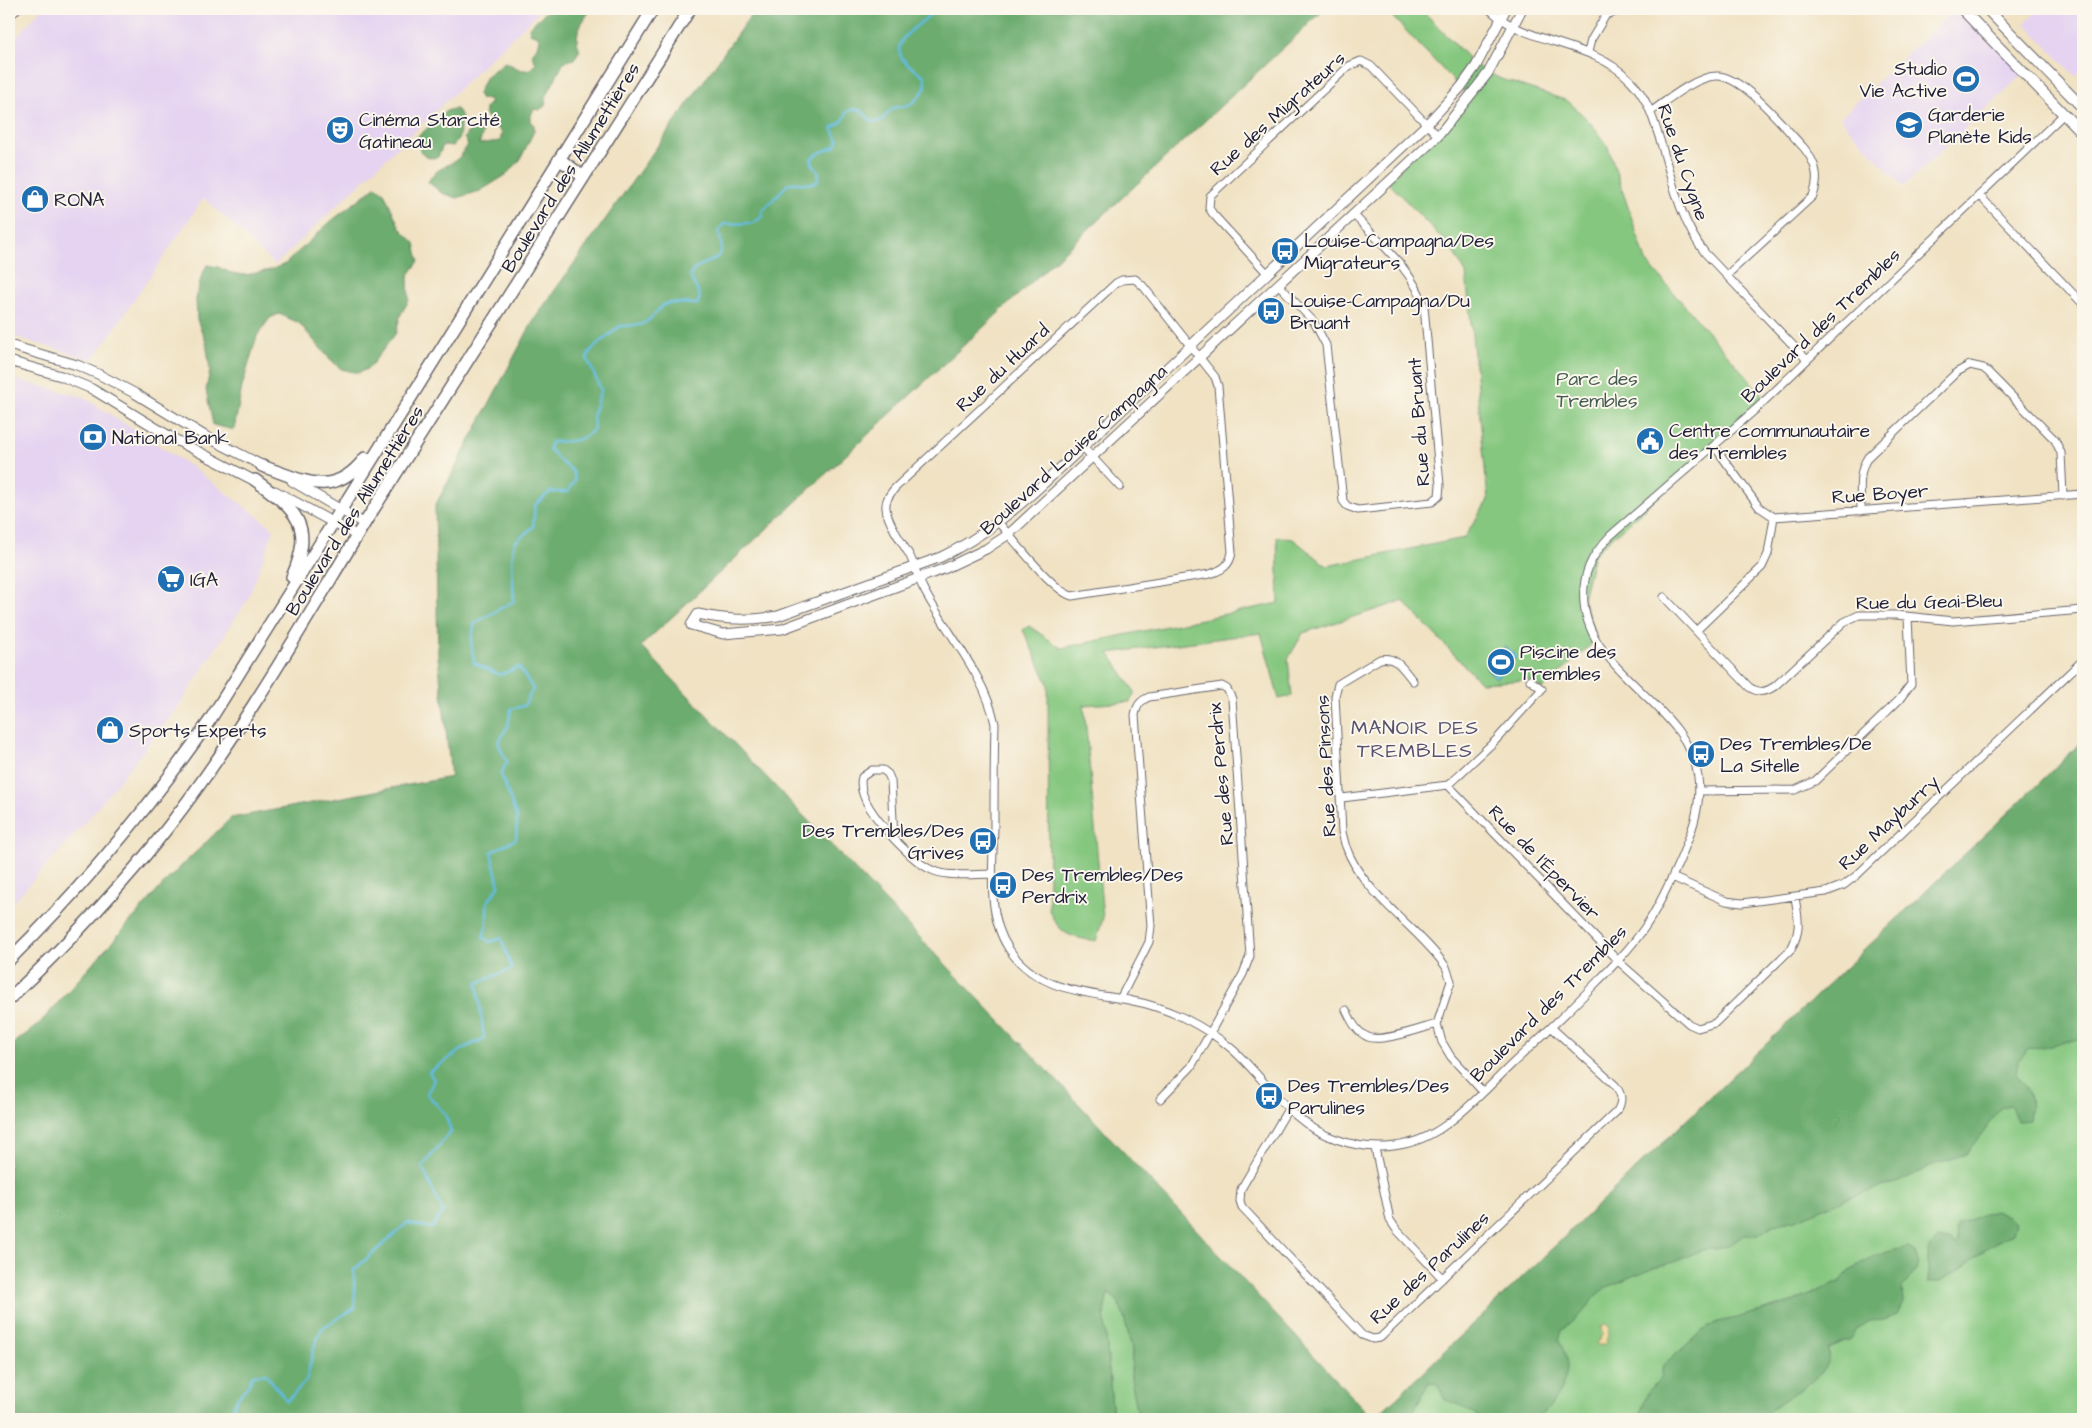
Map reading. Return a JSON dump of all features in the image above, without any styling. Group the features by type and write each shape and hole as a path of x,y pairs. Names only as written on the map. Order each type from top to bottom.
{"highway":[{"name":"Boulevard des Allumettières","path":"9,960 70,899 97,868 167,780 210,720 653,9"},
{"name":"Boulevard des Allumettières","path":"9,999 104,903 136,867 178,815 225,747 690,9"},
{"path":"626,112 695,9"},
{"path":"559,160 584,177"},
{"path":"262,466 312,483 339,481 356,470 401,411"},
{"path":"255,480 285,502 293,511 297,517 302,536 300,557 279,607"}],"main road":[{"path":"9,15 15,9"},
{"path":"1962,9 2083,134"},
{"path":"1986,9 2081,102 2064,114"}],"street":[{"name":"Rue du Cygne","path":"1489,9 1522,32 1588,52 1618,69 1631,81 1652,111 1685,220 1692,236 1705,253 1807,360"},
{"name":"Boulevard Louise-Campagna","path":"1506,9 1476,66 1461,87 1427,124 1344,204 1267,272 1190,347 999,523 962,547 778,616 761,619 725,620 698,614 691,625 723,634 782,629 965,560 1009,534 1438,136 1488,73 1522,9"},
{"path":"1588,52 1591,40 1605,12 1625,9"},
{"name":"Rue des Migrateurs","path":"1267,272 1209,208 1210,196 1355,62 1361,61 1371,66 1438,136"},
{"path":"1652,111 1702,79 1715,76 1729,77 1743,85 1813,159 1817,179 1813,196 1727,275"},
{"name":"Boulevard des Trembles","path":"914,566 923,589 983,688 992,710 995,724 993,874 997,922 1006,945 1019,963 1035,976 1054,986 1163,1009 1210,1032 1244,1061 1288,1109 1309,1127 1332,1138 1374,1148 1408,1144 1432,1135 1457,1117 1552,1028 1618,961 1647,925 1672,877 1694,826 1699,791 1696,766 1684,739 1603,650 1590,629 1583,598 1587,570 1594,554 1600,546 1714,446 1807,360 2064,114"},
{"path":"1979,195 2083,304"},
{"path":"1344,204 1353,214"},
{"name":"Rue du Bruant","path":"1278,284 1314,322 1326,344 1343,501 1347,506 1358,510 1432,502 1439,496 1440,485 1424,306 1411,279 1353,214"},
{"path":"1267,272 1278,284"},
{"name":"Rue du Huard","path":"914,566 886,512 886,500 890,494 1116,283 1129,278 1139,282 1215,377 1218,386 1232,552 1228,565 1210,574 1072,596 1054,586 999,523"},
{"path":"9,345 98,374 136,394 205,436 313,492 365,524"},
{"path":"9,362 74,381 182,442 358,536"},
{"path":"1861,511 1860,475 1862,465 1868,456 1957,372 1970,365 1983,368 1988,372 2055,440 2061,453 2064,496"},
{"path":"1082,446 1120,487"},
{"path":"1696,631 1762,567 1768,554 1774,517 1759,507 1714,446"},
{"name":"Rue Boyer","path":"1774,517 2083,494"},
{"name":"Rue du Geai-Bleu","path":"1664,597 1748,687 1754,691 1762,692 1768,691 1775,686 1836,629 1851,618 1866,615 1908,616 1953,621 2076,609 2083,610"},
{"path":"1699,791 1795,790 1815,781 1899,700 1912,684 1908,616"},
{"name":"Rue des Pinsons","path":"1413,681 1392,658 1386,658 1380,659 1338,684 1334,696 1342,798 1343,839 1358,873 1442,961 1450,973 1449,989 1437,1024"},
{"name":"Rue Mayburry","path":"1672,877 1734,903 1795,897 1835,889 1857,875 2083,660"},
{"path":"1342,798 1448,785 1496,740 1542,690 1530,680"},
{"name":"Rue des Perdrix","path":"1120,999 1149,942 1151,926 1137,709 1143,700 1149,697 1222,686 1227,689 1232,699 1250,956 1243,974 1210,1032"},
{"path":"894,839 891,781 888,774 883,770 872,770 862,777 860,789 879,822 894,839 921,865 938,874 993,874"},
{"name":"Rue de l'Épervier","path":"1448,785 1618,961 1689,1024 1698,1028 1707,1027 1714,1023 1791,949 1798,937 1800,926 1795,897"},
{"path":"1346,1010 1357,1030 1369,1038 1383,1037 1437,1024 1442,1042 1451,1057 1483,1092"},
{"name":"Rue des Parulines","path":"1288,1109 1241,1189 1240,1201 1246,1212 1362,1335 1367,1338 1380,1338 1617,1111 1621,1104 1620,1091 1615,1084 1552,1028"},
{"path":"1160,1099 1192,1067 1210,1032"},
{"path":"1374,1148 1390,1220 1396,1229 1442,1278"}],"shaded area":[{"path":"42,9 542,9 275,265 204,198 93,360 9,335 9,45"},
{"path":"1954,9 1962,9 2024,73 1903,187 1840,118"},
{"path":"2040,9 2083,9 2083,68 2075,76 2025,23"},
{"path":"9,378 83,397 192,467 274,529 248,599 177,709 90,817 9,907"}],"green space":[{"path":"549,9 591,9 579,29 577,39 580,50 574,59 564,62 546,97 545,106 539,110 534,109 531,115 534,131 520,160 506,175 480,191 457,198 442,193 428,182 437,171 461,155 468,144 464,138 467,133 478,128 483,133 479,144 500,141 502,133 485,115 485,108 491,102 489,99 481,99 478,94 486,76 505,62 521,70 529,70 536,63 532,55 540,41 538,36 530,33 529,27"},
{"path":"755,9 1325,9 641,646 1061,1085 1373,1419 1139,1419 1131,1379 1132,1349 1125,1320 1118,1301 1108,1293 1104,1312 1113,1419 9,1419 9,1047 39,1024 169,878 231,818 451,777 438,657 435,506 533,321"},
{"name":"Parc des Trembles","path":"1385,9 1421,9 1476,66 1501,79 1568,101 1589,121 1608,147 1646,261 1766,399 1594,554 1583,598 1596,640 1542,689 1529,680 1481,683 1403,601 1303,633 1288,659 1292,696 1279,699 1261,633 1109,653 1135,692 1130,702 1084,705 1103,918 1096,941 1067,934 1057,925 1049,910 1048,684 1023,630 1029,626 1061,648 1279,603 1277,537 1293,539 1327,566 1464,538 1488,500 1466,273 1450,247 1388,182 1469,97"},
{"path":"456,109 462,116 456,143 453,146 443,145 438,157 428,158 420,150 418,136 444,112"},
{"path":"376,186 384,192 400,228 415,243 419,261 408,276 409,300 400,316 396,333 369,368 358,373 341,369 328,357 299,323 279,314 270,318 257,336 242,387 234,430 213,425 206,390 210,370 206,342 197,320 196,299 201,278 207,265 218,267 231,273 245,275 270,270 285,264 330,222"},
{"path":"2083,741 2083,1419 1374,1419"},
{"path":"2083,741 2083,1038 2028,1050 2018,1061 2016,1074 2025,1086 2030,1100 2029,1120 2017,1121 2011,1106 2001,1108 1966,1154 1935,1164 1901,1181 1850,1197 1796,1220 1773,1225 1758,1235 1744,1235 1731,1244 1716,1249 1702,1250 1605,1288 1594,1297 1586,1310 1562,1330 1559,1341 1566,1360 1566,1374 1556,1398 1539,1416 1522,1420 1485,1419 1455,1403 1445,1400 1437,1383 1429,1382 1409,1419 1374,1419"},
{"path":"1994,1211 2008,1215 2015,1222 2012,1233 1987,1248 1958,1271 1940,1282 1928,1282 1928,1250 1938,1238 1949,1240 1955,1245 1957,1240 1955,1232 1957,1223"},
{"path":"1908,1247 1915,1253 1919,1265 1902,1289 1903,1302 1897,1315 1884,1320 1870,1321 1857,1328 1851,1339 1828,1348 1828,1359 1824,1368 1817,1376 1758,1419 1638,1419 1648,1392 1662,1376 1662,1367 1702,1331 1717,1322 1798,1300 1841,1281 1848,1272 1861,1263 1887,1252"},
{"path":"1108,1293 1118,1301 1125,1320 1132,1349 1131,1379 1139,1419 1113,1419 1104,1312"}],"sand":[{"path":"1605,1324 1609,1328 1605,1345 1598,1345 1596,1344 1602,1335 1601,1326"}],"water":[{"name":"Piscine des Trembles","path":"1506,646 1517,657 1496,678 1485,667"}],"waterway":[{"path":"229,1419 237,1398 247,1387 253,1375 266,1374 287,1401 306,1381 314,1347 322,1328 355,1308 354,1270 407,1223 432,1228 443,1212 422,1167 451,1131 445,1114 427,1094 434,1080 429,1072 466,1047 484,1039 477,983 512,969 501,938 490,942 483,937 487,923 487,903 499,886 491,852 516,839 517,818 501,774 507,762 498,743 508,726 511,709 524,706 533,689 519,667 500,675 474,663 471,641 475,623 514,601 512,561 515,542 533,527 535,505 550,492 568,492 575,480 573,471 549,449 551,442 579,439 594,429 593,414 601,390 587,358 591,350 620,326 640,325 649,320 663,305 669,303 698,304 700,296 690,276 695,269 718,257 721,251 718,231 724,224 753,223 762,217 762,211 788,184 815,183 818,181 819,173 811,159 817,154 836,146 838,140 832,128 843,121 847,112 858,109 871,121 875,122 884,118 894,108 909,105 918,98 926,86 924,76 904,61 899,50 900,43 934,9"}],"place":[{"name":"Studio Vie Active","path":"1966,79"},
{"name":"Garderie Planète Kids","path":"1909,125"},
{"name":"Cinéma Starcité Gatineau","path":"340,130"},
{"name":"RONA","path":"35,199"},
{"name":"Louise-Campagna/Des Migrateurs","path":"1285,251"},
{"name":"Louise-Campagna/Du Bruant","path":"1271,311"},
{"name":"National Bank","path":"93,437"},
{"name":"Centre communautaire des Trembles","path":"1650,441"},
{"name":"IGA","path":"171,579"},
{"name":"Piscine des Trembles","path":"1501,662"},
{"name":"Sports Experts","path":"110,730"},
{"name":"Des Trembles/De La Sitelle","path":"1701,754"},
{"name":"Des Trembles/Des Grives","path":"983,841"},
{"name":"Des Trembles/Des Perdrix","path":"1003,885"},
{"name":"Des Trembles/Des Parulines","path":"1269,1096"}],"district":[{"name":"MANOIR DES TREMBLES","path":"1415,738"}]}
